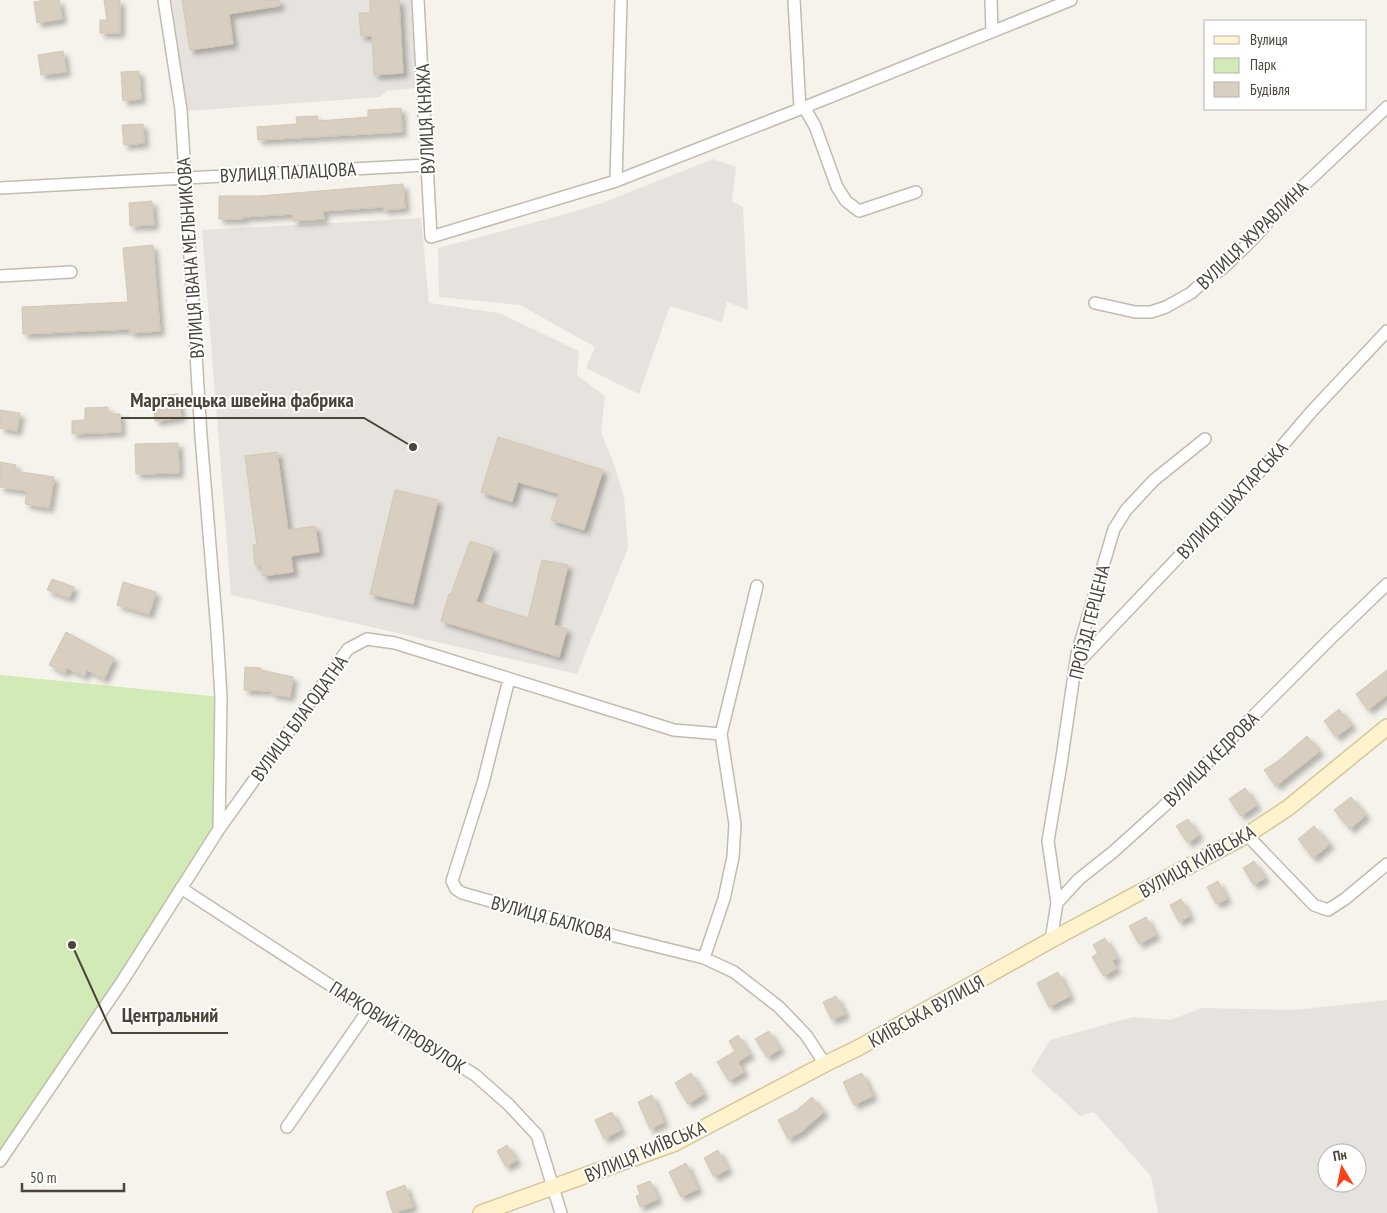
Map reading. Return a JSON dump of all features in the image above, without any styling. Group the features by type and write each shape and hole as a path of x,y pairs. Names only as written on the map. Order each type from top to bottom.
{"main road":[{"name":"ВУЛИЦЯ КИЇВСЬКА","path":"993,974 1051,940 1247,835 1288,808 1387,726"},
{"name":"КИЇВСЬКА ВУЛИЦЯ","path":"858,1048 993,974"},
{"name":"ВУЛИЦЯ КИЇВСЬКА","path":"481,1213 673,1144 858,1048"}],"street":[{"name":"ВУЛИЦЯ ІВАНА МЕЛЬНИКОВА","path":"164,0 181,110 201,436 217,631 221,697 219,829"},
{"name":"ВУЛИЦЯ КНЯЖА","path":"418,0 431,238 616,181"},
{"path":"621,0 616,181 1072,0"},
{"path":"794,0 802,108 814,126 837,187 846,201 858,211 916,192"},
{"path":"991,0 992,32"},
{"name":"ВУЛИЦЯ ЖУРАВЛИНА","path":"1095,303 1135,312 1151,312 1166,307 1191,293 1223,268 1284,203 1387,107"},
{"name":"ВУЛИЦЯ ПАЛАЦОВА","path":"0,188 427,164"},
{"path":"0,276 71,272"},
{"name":"ВУЛИЦЯ ШАХТАРСЬКА","path":"1075,666 1258,473 1387,331"},
{"name":"ПРОЇЗД ГЕРЦЕНА","path":"1057,903 1048,841 1077,654 1114,528 1126,510 1154,480 1204,439"},
{"name":"ВУЛИЦЯ КЕДРОВА","path":"1057,903 1079,879 1113,852 1162,807 1387,584"},
{"path":"704,958 724,900 733,857 735,824 721,734 757,586"},
{"name":"ВУЛИЦЯ БЛАГОДАТНА","path":"0,1161 123,980 219,829 348,649 367,639 395,643 674,730 721,734"},
{"name":"ВУЛИЦЯ БАЛКОВА","path":"510,679 483,783 452,881 456,889 462,894 704,958 734,972 779,1007 806,1035 825,1064"},
{"path":"1247,835 1314,905 1328,910 1345,899 1387,864"},
{"name":"ПАРКОВИЙ ПРОВУЛОК","path":"181,888 475,1075 508,1104 537,1135 561,1213"},
{"path":"1051,940 1057,903"},
{"path":"287,1127 369,1009"}],"shaded area":[{"path":"170,0 411,0 416,88 387,91 380,97 187,111"},
{"path":"713,159 736,167 732,201 743,207 748,310 727,302 722,322 670,306 639,394 586,368 595,347 520,305 439,297 438,248 602,203"},
{"path":"421,218 429,303 499,313 579,351 577,375 605,396 601,432 613,461 624,497 628,548 577,674 231,595 202,230"},
{"path":"1387,1000 1387,1213 1158,1213 1151,1176 1094,1112 1080,1116 1031,1071 1050,1040 1133,1017 1170,1020 1202,1008 1294,1010"}],"green space":[{"path":"0,675 221,697 219,829 0,1161"}],"building":[{"path":"59,0 62,19 37,23 34,2"},
{"path":"104,0 120,0 120,33 100,33 100,20 107,20"},
{"path":"182,0 279,0 279,6 229,14 233,44 190,50"},
{"path":"370,0 399,0 403,73 374,75 372,36 361,36 359,13 370,13"},
{"path":"63,51 66,72 41,75 38,55"},
{"path":"139,71 141,99 123,101 121,72"},
{"path":"401,108 402,132 258,140 257,127 297,124 296,117 317,116 318,121 368,117 368,110"},
{"path":"143,124 144,143 124,145 122,125"},
{"path":"403,184 405,208 384,210 383,207 323,211 324,219 293,221 293,214 243,217 243,219 219,219 219,196 259,196"},
{"path":"152,201 154,225 130,226 129,203"},
{"path":"153,245 160,331 130,333 130,329 23,334 22,307 128,302 123,248"},
{"path":"178,394 181,417 155,421 153,401 160,400 159,396"},
{"path":"108,407 108,414 120,414 121,432 72,434 72,421 85,420 85,408"},
{"path":"0,410 20,413 17,431 0,428"},
{"path":"498,437 603,470 584,530 551,520 559,494 518,482 512,502 481,492"},
{"path":"178,443 179,473 136,474 135,444"},
{"path":"277,452 288,530 315,526 319,552 291,556 293,572 263,576 261,565 255,565 253,545 257,545 245,456"},
{"path":"0,462 16,465 15,471 54,477 49,508 25,504 27,491 0,487"},
{"path":"395,490 438,500 413,604 370,594"},
{"path":"470,541 494,549 476,602 528,618 542,560 568,565 554,625 567,629 559,657 441,621 449,594 451,594"},
{"path":"52,579 74,587 69,598 47,590"},
{"path":"123,582 156,592 149,614 117,605"},
{"path":"66,632 114,658 104,679 87,670 84,676 67,668 65,673 49,665"},
{"path":"245,667 261,668 261,670 293,677 290,697 271,694 272,691 244,690"},
{"path":"1387,670 1387,695 1368,710 1356,694"},
{"path":"1339,709 1352,725 1336,737 1324,721"},
{"path":"1307,736 1320,751 1276,786 1264,770 1278,761"},
{"path":"1245,788 1257,805 1241,816 1229,799"},
{"path":"1351,797 1366,815 1350,829 1334,810"},
{"path":"1188,819 1199,835 1188,843 1176,826"},
{"path":"1314,826 1330,844 1313,858 1298,839"},
{"path":"1254,861 1265,878 1254,885 1243,868"},
{"path":"1218,881 1227,899 1216,904 1207,887"},
{"path":"1181,899 1190,916 1179,922 1170,905"},
{"path":"1146,917 1156,935 1139,944 1129,926"},
{"path":"1105,938 1117,958 1112,961 1117,968 1104,976 1092,957 1098,953 1093,945"},
{"path":"1058,972 1070,996 1049,1007 1037,983"},
{"path":"836,996 845,1014 832,1020 823,1002"},
{"path":"769,1031 780,1049 767,1057 755,1039"},
{"path":"738,1035 750,1054 738,1062 744,1072 729,1081 717,1062 735,1051 729,1041"},
{"path":"691,1073 704,1094 688,1104 675,1083"},
{"path":"862,1073 873,1096 854,1105 843,1082"},
{"path":"652,1095 664,1122 650,1129 638,1102"},
{"path":"812,1097 824,1112 801,1132 788,1139 778,1120 797,1110"},
{"path":"612,1112 621,1130 604,1139 595,1120"},
{"path":"507,1145 517,1160 506,1167 497,1151"},
{"path":"718,1150 728,1169 714,1177 704,1158"},
{"path":"686,1163 698,1189 681,1197 669,1172"},
{"path":"650,1181 658,1199 640,1207 636,1196 640,1195 637,1186"},
{"path":"405,1185 413,1207 393,1213 386,1192"}],"place":[{"name":"Марганецька швейна фабрика","path":"413,447"},
{"name":"Центральний","path":"72,945"}]}
